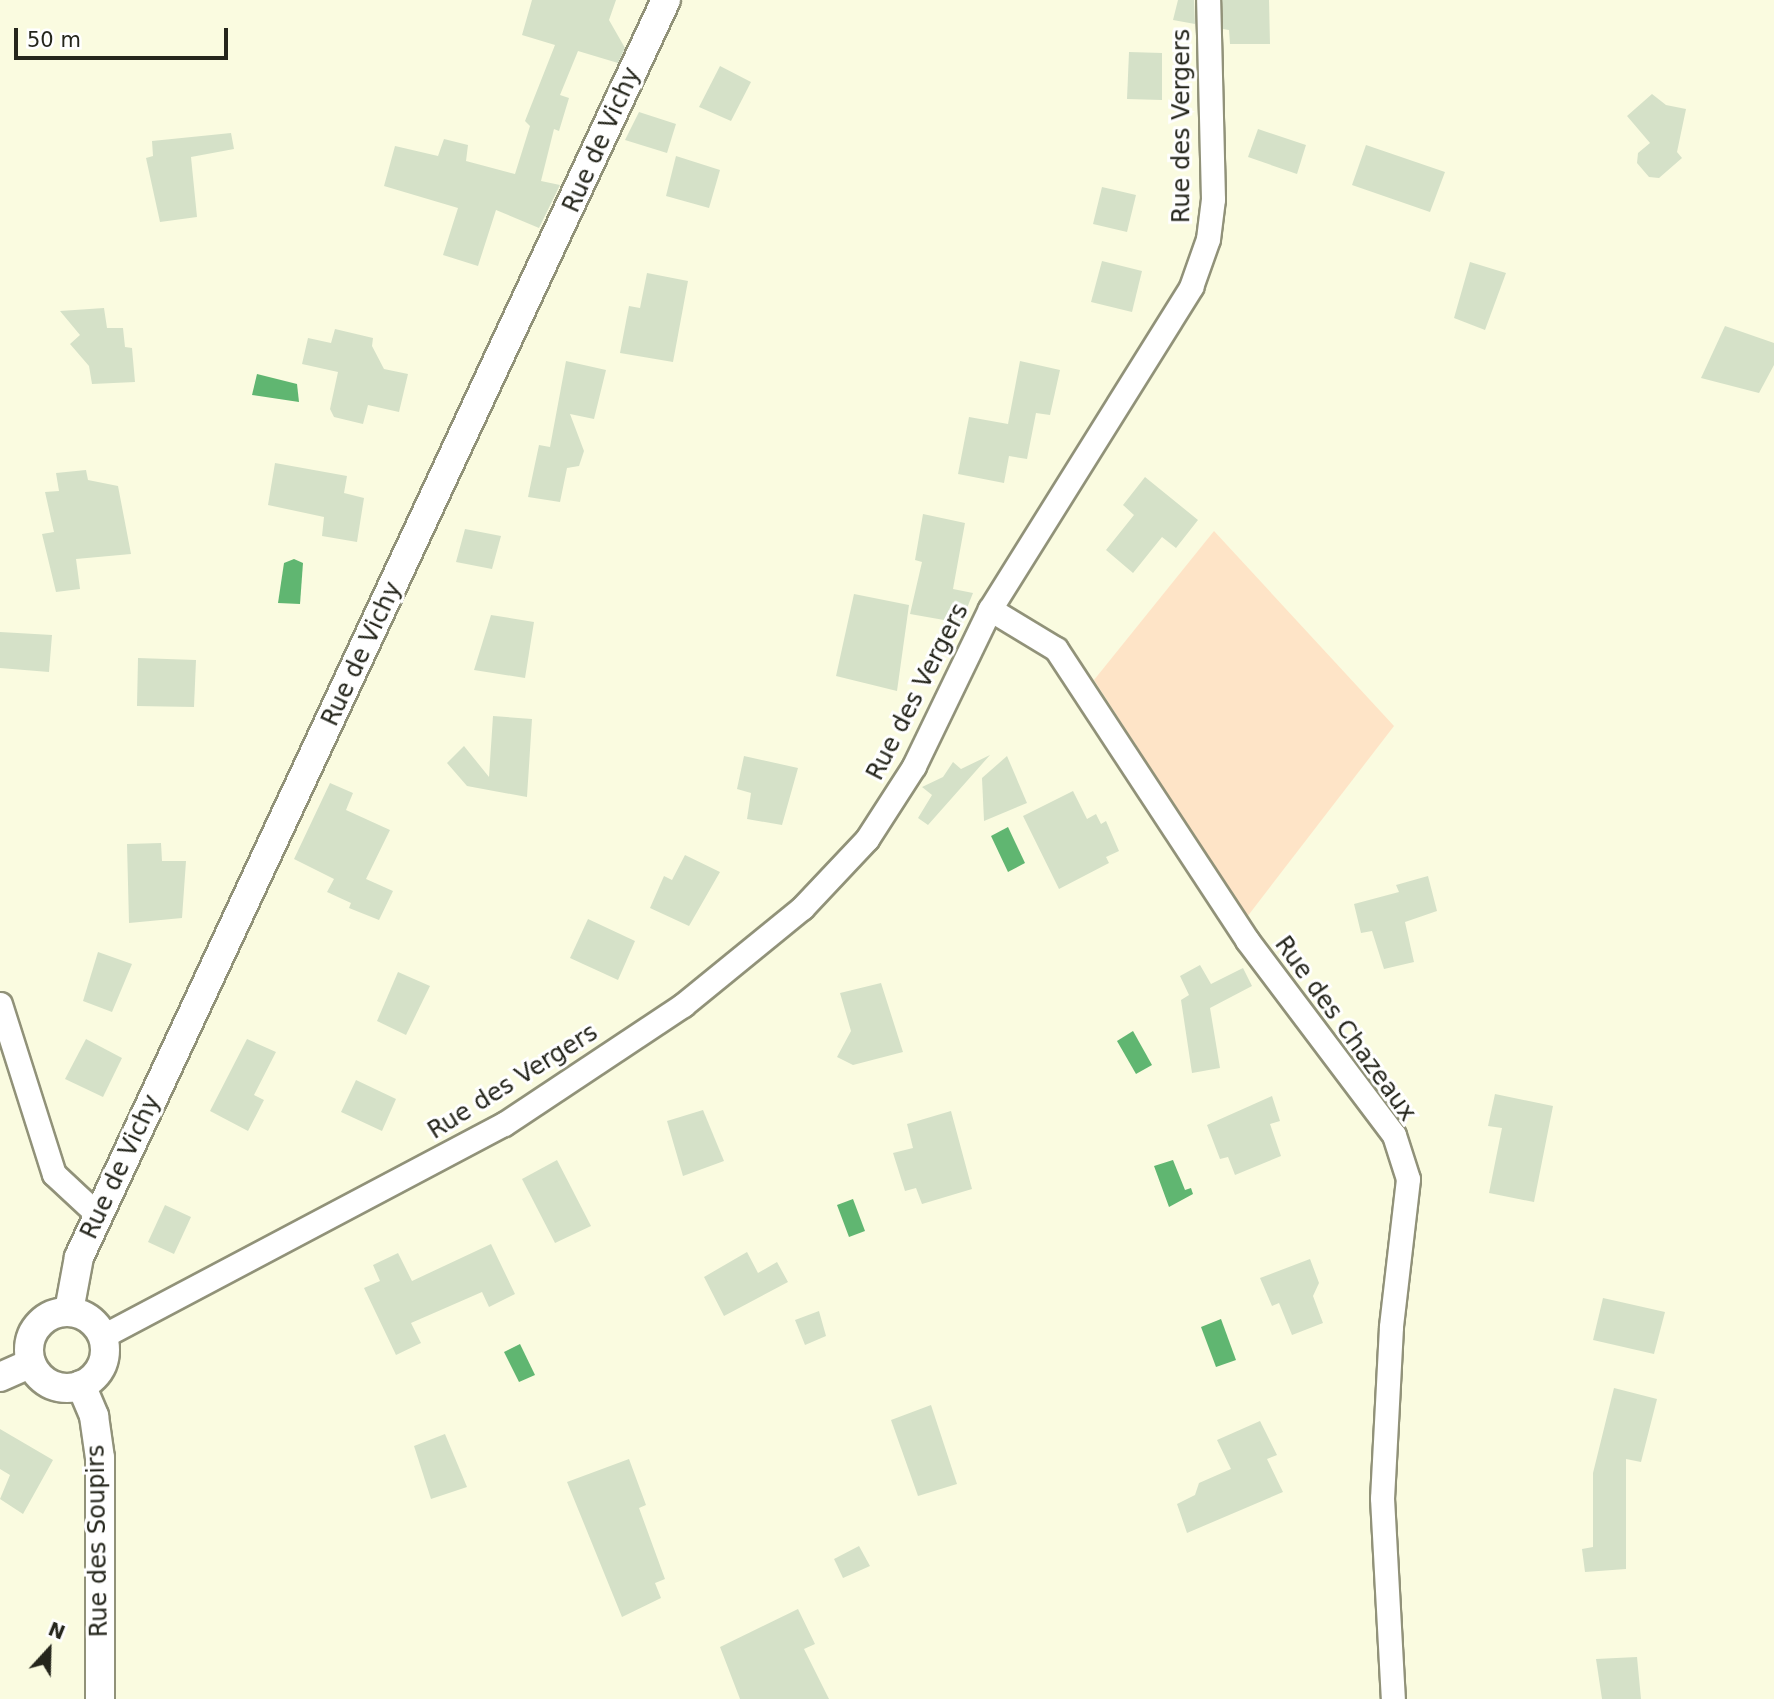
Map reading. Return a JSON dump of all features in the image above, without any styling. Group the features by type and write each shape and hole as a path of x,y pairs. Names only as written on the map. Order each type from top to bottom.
{"street":[{"name":"Rue de Vichy","path":"69,1311 79,1257 98,1215 666,0"},
{"name":"Rue des Vergers","path":"103,1336 504,1124 700,992 802,908 867,839 914,766 990,609 1191,287 1208,239 1213,199 1208,0"},
{"name":"Rue des Chazeaux","path":"990,609 1056,649 1247,940 1394,1135 1408,1179 1391,1327 1382,1498 1393,1699"},
{"path":"0,1004 54,1174 98,1215"},
{"path":"69,1311 83,1314 103,1336 102,1365 81,1385 51,1385 31,1363 29,1348 36,1328 54,1313 69,1311"},
{"path":"0,1377 31,1363"},
{"name":"Rue des Soupirs","path":"81,1385 94,1416 100,1458 100,1699"}],"shaded area":[{"path":"257,374 297,384 299,402 252,395"},
{"path":"1214,531 1394,726 1247,917 1094,680"},
{"path":"294,559 303,563 300,604 278,603 284,563"},
{"path":"1008,827 1025,863 1008,872 991,836"},
{"path":"1133,1031 1152,1065 1136,1074 1117,1041"},
{"path":"1173,1160 1185,1190 1191,1188 1193,1194 1169,1207 1154,1166"},
{"path":"853,1199 865,1231 849,1237 837,1205"},
{"path":"1221,1319 1236,1360 1216,1367 1201,1327"},
{"path":"520,1344 535,1375 519,1382 504,1352"}],"building":[{"path":"532,0 616,0 609,20 625,48 618,63 578,51 560,95 569,98 559,131 554,129 541,181 560,185 539,228 496,210 478,266 443,255 458,208 384,186 395,146 438,156 444,139 468,145 466,161 515,174 530,126 525,121 555,45 522,35"},
{"path":"1178,0 1194,0 1195,24 1173,20"},
{"path":"1222,0 1269,0 1270,44 1230,44 1229,30 1223,29"},
{"path":"1129,52 1162,53 1162,100 1127,99"},
{"path":"720,66 751,82 731,121 699,107"},
{"path":"1652,94 1666,105 1686,109 1677,152 1682,158 1659,178 1649,177 1637,163 1638,153 1650,143 1627,116"},
{"path":"639,112 676,124 667,153 625,140"},
{"path":"1258,129 1306,145 1297,174 1248,157"},
{"path":"231,133 234,149 191,157 197,217 160,222 146,158 153,156 152,141"},
{"path":"1366,145 1445,172 1430,212 1352,185"},
{"path":"676,156 720,170 709,208 666,196"},
{"path":"1102,187 1136,195 1127,232 1093,224"},
{"path":"1102,261 1142,271 1132,312 1091,302"},
{"path":"1470,262 1506,273 1485,330 1454,318"},
{"path":"647,273 688,281 673,362 620,353 629,306 640,308"},
{"path":"104,308 107,328 123,328 125,347 132,348 135,382 92,384 89,366 70,344 80,335 60,311"},
{"path":"1725,326 1774,343 1774,365 1759,393 1701,378"},
{"path":"335,329 373,338 372,346 384,369 408,374 399,412 368,405 363,424 334,417 330,409 338,372 302,364 308,338 331,343"},
{"path":"566,361 606,370 594,419 570,414 584,451 579,466 567,468 560,502 528,497 539,445 550,447"},
{"path":"1020,361 1060,370 1050,415 1036,413 1027,459 1009,456 1004,483 958,474 969,417 1008,424"},
{"path":"275,463 347,476 344,493 364,498 357,542 322,536 324,517 268,505"},
{"path":"86,470 88,480 118,486 131,554 76,559 80,589 56,592 42,534 54,532 45,492 59,491 56,473"},
{"path":"1145,477 1198,520 1176,548 1162,537 1133,573 1106,550 1134,515 1123,505"},
{"path":"923,514 965,523 953,589 973,593 961,623 910,614 922,562 915,560"},
{"path":"465,529 501,536 492,569 456,562"},
{"path":"854,594 909,605 897,691 836,676"},
{"path":"491,615 534,622 525,678 474,670"},
{"path":"0,632 52,635 49,672 0,668"},
{"path":"138,658 196,660 194,707 137,706"},
{"path":"493,716 532,719 527,797 467,786 447,763 464,746 489,777"},
{"path":"990,755 928,825 918,818 932,795 922,787 943,777 953,762 961,769"},
{"path":"744,756 798,768 782,825 747,819 751,793 737,789"},
{"path":"1007,756 1027,803 984,821 982,778"},
{"path":"330,783 353,793 346,810 390,830 366,879 393,891 379,920 349,908 351,903 327,892 334,879 294,859"},
{"path":"1073,791 1087,819 1096,814 1101,824 1106,821 1119,851 1106,857 1109,863 1059,889 1023,816"},
{"path":"161,843 162,861 186,861 182,918 129,923 127,844"},
{"path":"685,855 720,872 689,926 650,908 664,876 672,880"},
{"path":"1428,876 1437,911 1405,922 1414,962 1384,969 1372,931 1361,933 1354,904 1399,892 1396,885"},
{"path":"588,919 635,941 618,980 570,958"},
{"path":"98,952 132,964 112,1012 83,1001"},
{"path":"1200,965 1211,984 1243,968 1252,986 1210,1008 1220,1068 1192,1073 1181,1000 1189,995 1180,976"},
{"path":"398,972 430,986 406,1035 377,1021"},
{"path":"881,983 903,1052 853,1065 837,1057 851,1031 840,993"},
{"path":"86,1039 122,1058 103,1097 65,1079"},
{"path":"247,1039 276,1052 254,1095 264,1100 248,1131 210,1111"},
{"path":"356,1080 396,1099 382,1131 341,1112"},
{"path":"1495,1094 1553,1106 1534,1202 1489,1193 1502,1128 1488,1126"},
{"path":"1272,1096 1280,1121 1270,1124 1281,1156 1235,1175 1228,1157 1220,1159 1207,1125"},
{"path":"703,1110 724,1161 683,1176 667,1121"},
{"path":"951,1111 972,1189 922,1204 916,1188 905,1191 893,1153 913,1148 907,1124"},
{"path":"557,1160 591,1226 555,1243 522,1179"},
{"path":"165,1205 191,1217 174,1254 148,1242"},
{"path":"491,1244 515,1294 489,1307 482,1292 411,1323 421,1343 396,1355 364,1288 380,1281 373,1265 398,1253 412,1281"},
{"path":"747,1252 758,1273 777,1262 788,1282 724,1316 704,1277"},
{"path":"1310,1259 1319,1283 1313,1296 1323,1323 1292,1335 1279,1303 1272,1306 1260,1278"},
{"path":"1603,1298 1665,1312 1654,1354 1593,1340"},
{"path":"819,1311 826,1336 805,1345 795,1320"},
{"path":"1614,1388 1657,1399 1641,1462 1626,1459 1626,1569 1585,1572 1582,1549 1593,1547 1593,1473"},
{"path":"931,1405 957,1484 918,1496 891,1420"},
{"path":"1260,1421 1277,1455 1267,1459 1283,1492 1187,1533 1177,1504 1195,1495 1199,1483 1231,1469 1217,1440"},
{"path":"0,1429 53,1460 23,1514 0,1499 10,1475 0,1469"},
{"path":"445,1434 467,1487 431,1499 414,1446"},
{"path":"629,1459 646,1505 639,1508 665,1579 655,1583 661,1598 622,1617 567,1482"},
{"path":"859,1546 870,1566 843,1578 834,1559"},
{"path":"798,1609 815,1644 804,1649 829,1699 740,1699 720,1647"},
{"path":"1637,1657 1641,1699 1602,1699 1596,1659"}]}
